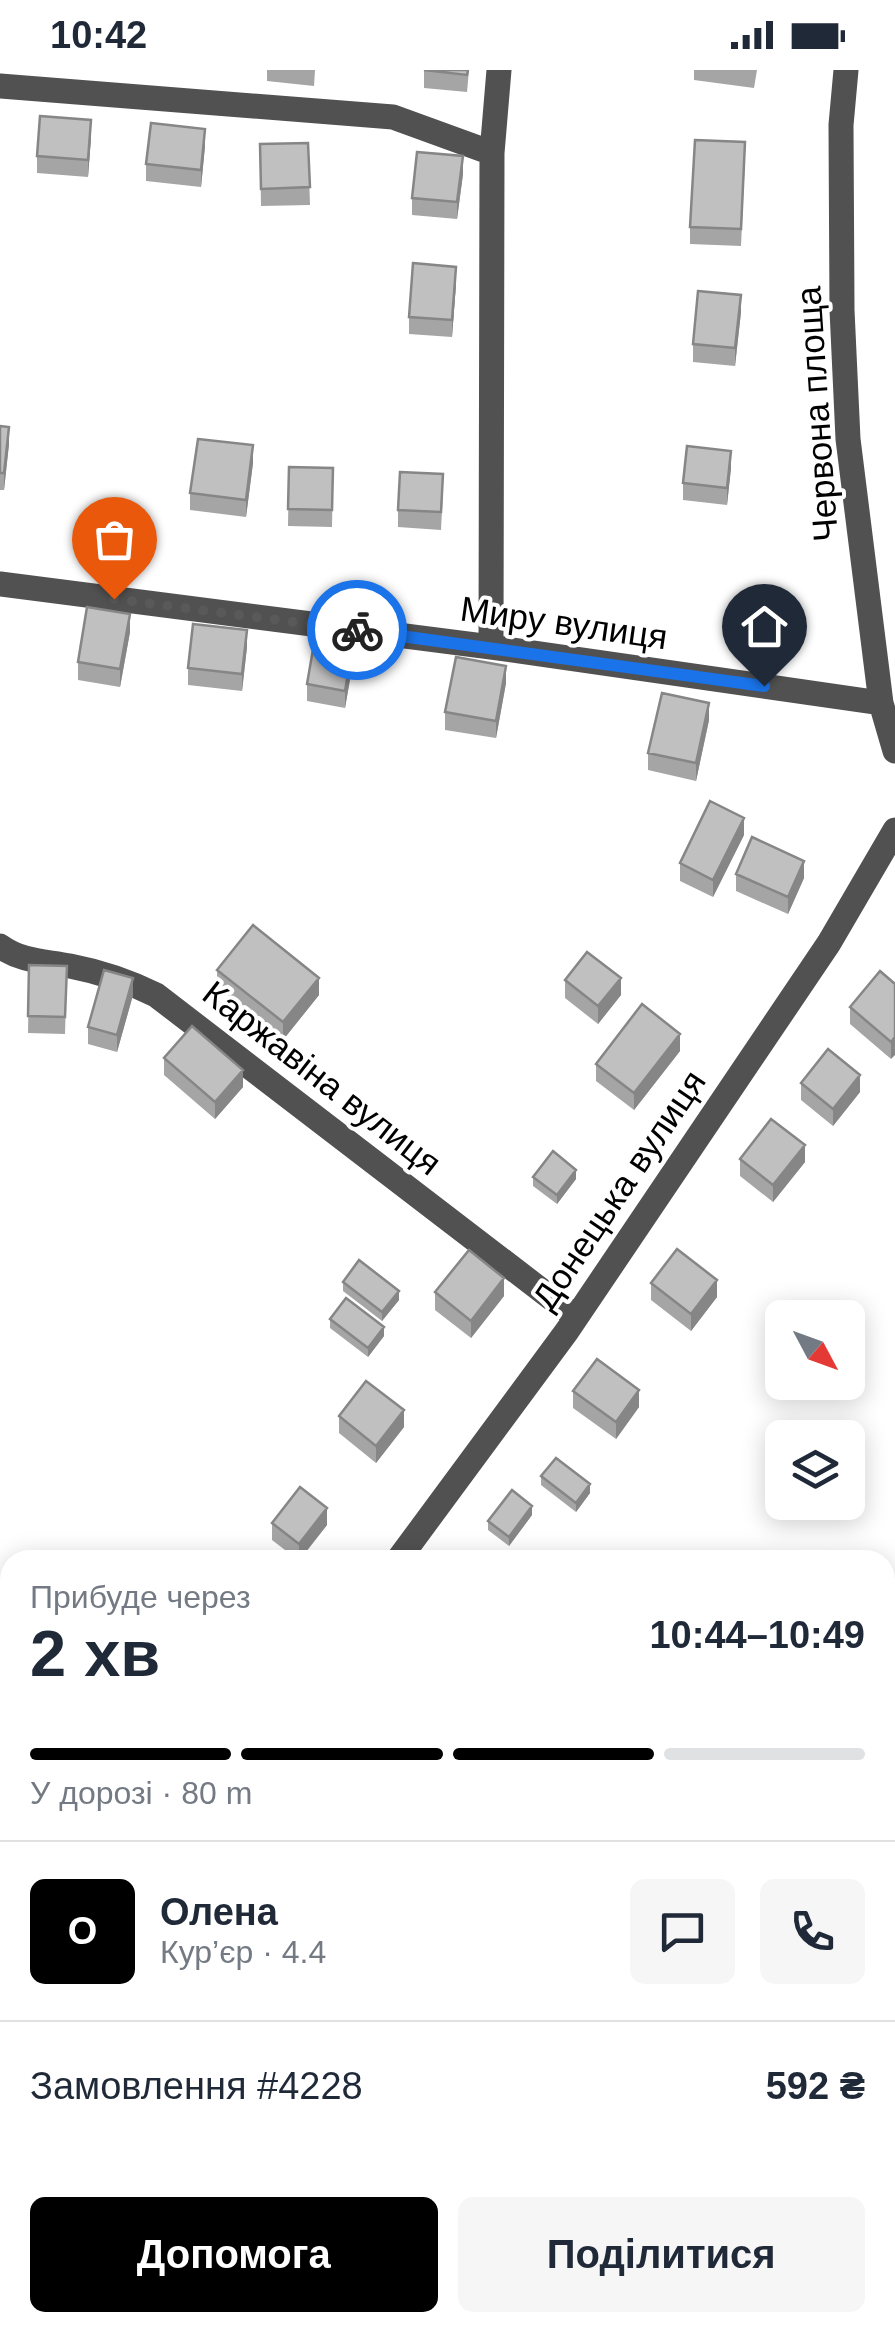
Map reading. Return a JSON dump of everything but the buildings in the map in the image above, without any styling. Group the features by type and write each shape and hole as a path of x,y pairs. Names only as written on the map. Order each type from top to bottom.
{"street":[{"path":"492,647 492,153 499,70"},
{"name":"Червона площа","path":"846,70 842,124 842,310 848,439 880,704 895,751"},
{"path":"0,86 392,117 492,153"},
{"name":"Миру вулиця","path":"0,584 492,647 880,704"},
{"name":"Донецька вулиця","path":"405,1550 576,1317 891,847"},
{"name":"Каржавіна вулиця","path":"0,946 25,960 121,978 156,995 576,1317"}],"way so far":[{"path":"114,599 357,630"}],"route":[{"path":"357,630 764,686"}]}
